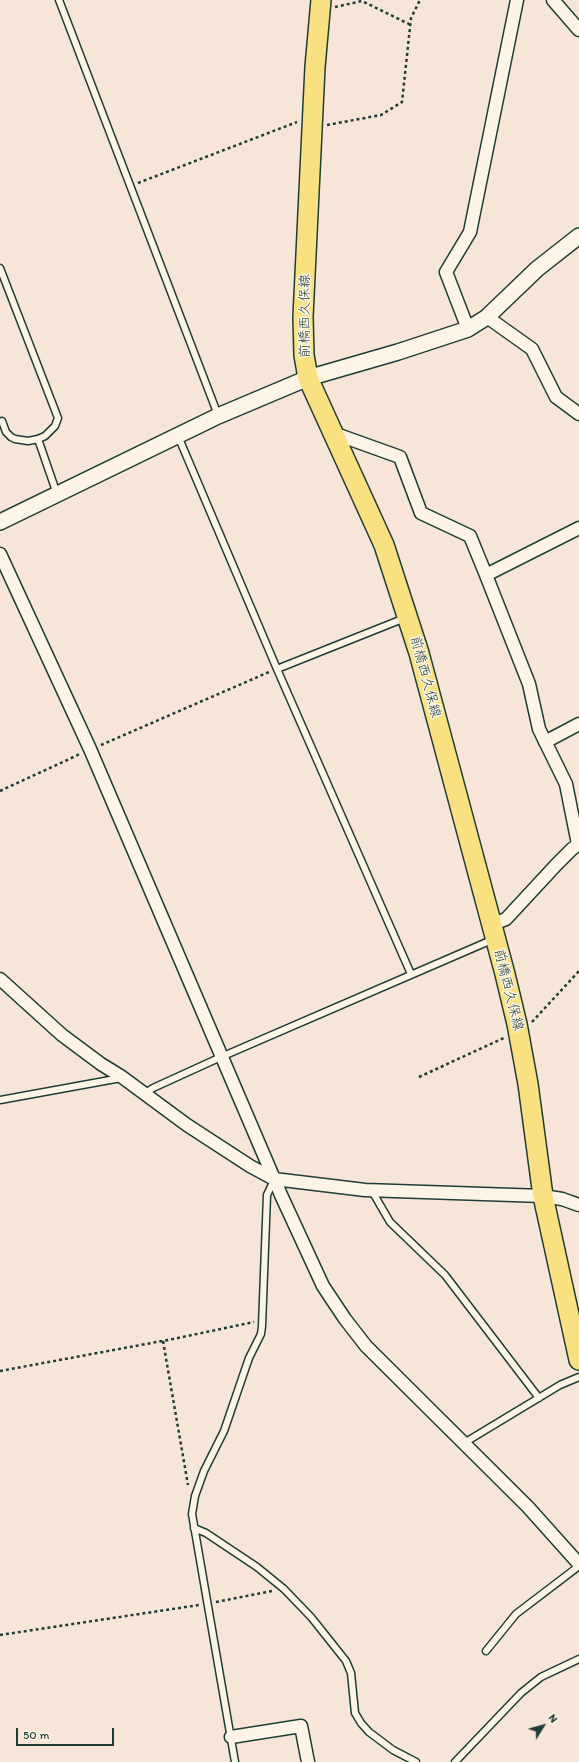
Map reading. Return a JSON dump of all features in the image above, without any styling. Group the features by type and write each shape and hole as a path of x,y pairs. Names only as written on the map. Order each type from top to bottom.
{"main road":[{"name":"前橋西久保線","path":"320,5 303,317 304,355 308,378 384,545 420,653 505,974 528,1084 543,1196 579,1360"}],"street":[{"path":"468,328 446,272 470,232 517,0"},
{"path":"553,0 579,30"},
{"path":"0,522 218,416 308,378 398,352 468,328 488,317 537,269 579,236"},
{"path":"488,317 532,349 556,397 579,414"},
{"path":"333,433 400,457 421,513 470,536 529,684 539,729 566,784 579,844 556,865 493,932"},
{"path":"486,575 579,528"},
{"path":"0,554 90,749 221,1058 323,1286 345,1319 366,1346 546,1525 579,1565"},
{"path":"545,742 579,724"},
{"path":"0,979 62,1035 200,1133 250,1166 274,1178 372,1191 543,1196 579,1204"},
{"path":"231,1737 302,1726 308,1762"}],"lane":[{"path":"58,0 218,416"},
{"path":"0,268 57,415 57,422 52,430 38,439 28,441 15,439 6,432 2,421"},
{"path":"178,435 277,668 411,974"},
{"path":"38,439 57,494"},
{"path":"277,668 408,617"},
{"path":"144,1094 153,1088 411,974 493,932"},
{"path":"0,1100 122,1077"},
{"path":"235,1762 192,1514 195,1496 204,1471 224,1432 249,1358 261,1334 268,1195 274,1178"},
{"path":"372,1191 390,1222 445,1275 539,1398"},
{"path":"464,1443 560,1385 579,1377"},
{"path":"194,1528 206,1533 251,1563 284,1589 312,1617 346,1661 351,1673 355,1713 361,1724 393,1750 416,1762"},
{"path":"486,1651 516,1614 579,1565"},
{"path":"455,1762 521,1693 541,1677 579,1659"}],"path":[{"path":"130,186 313,122 381,115 402,102 412,18 420,0"},
{"path":"320,5 362,1 411,25"},
{"path":"0,791 90,749 277,668"},
{"path":"0,1370 163,1341 262,1319"},
{"path":"163,1341 188,1486 195,1496"},
{"path":"0,1635 207,1604 284,1589"}]}
